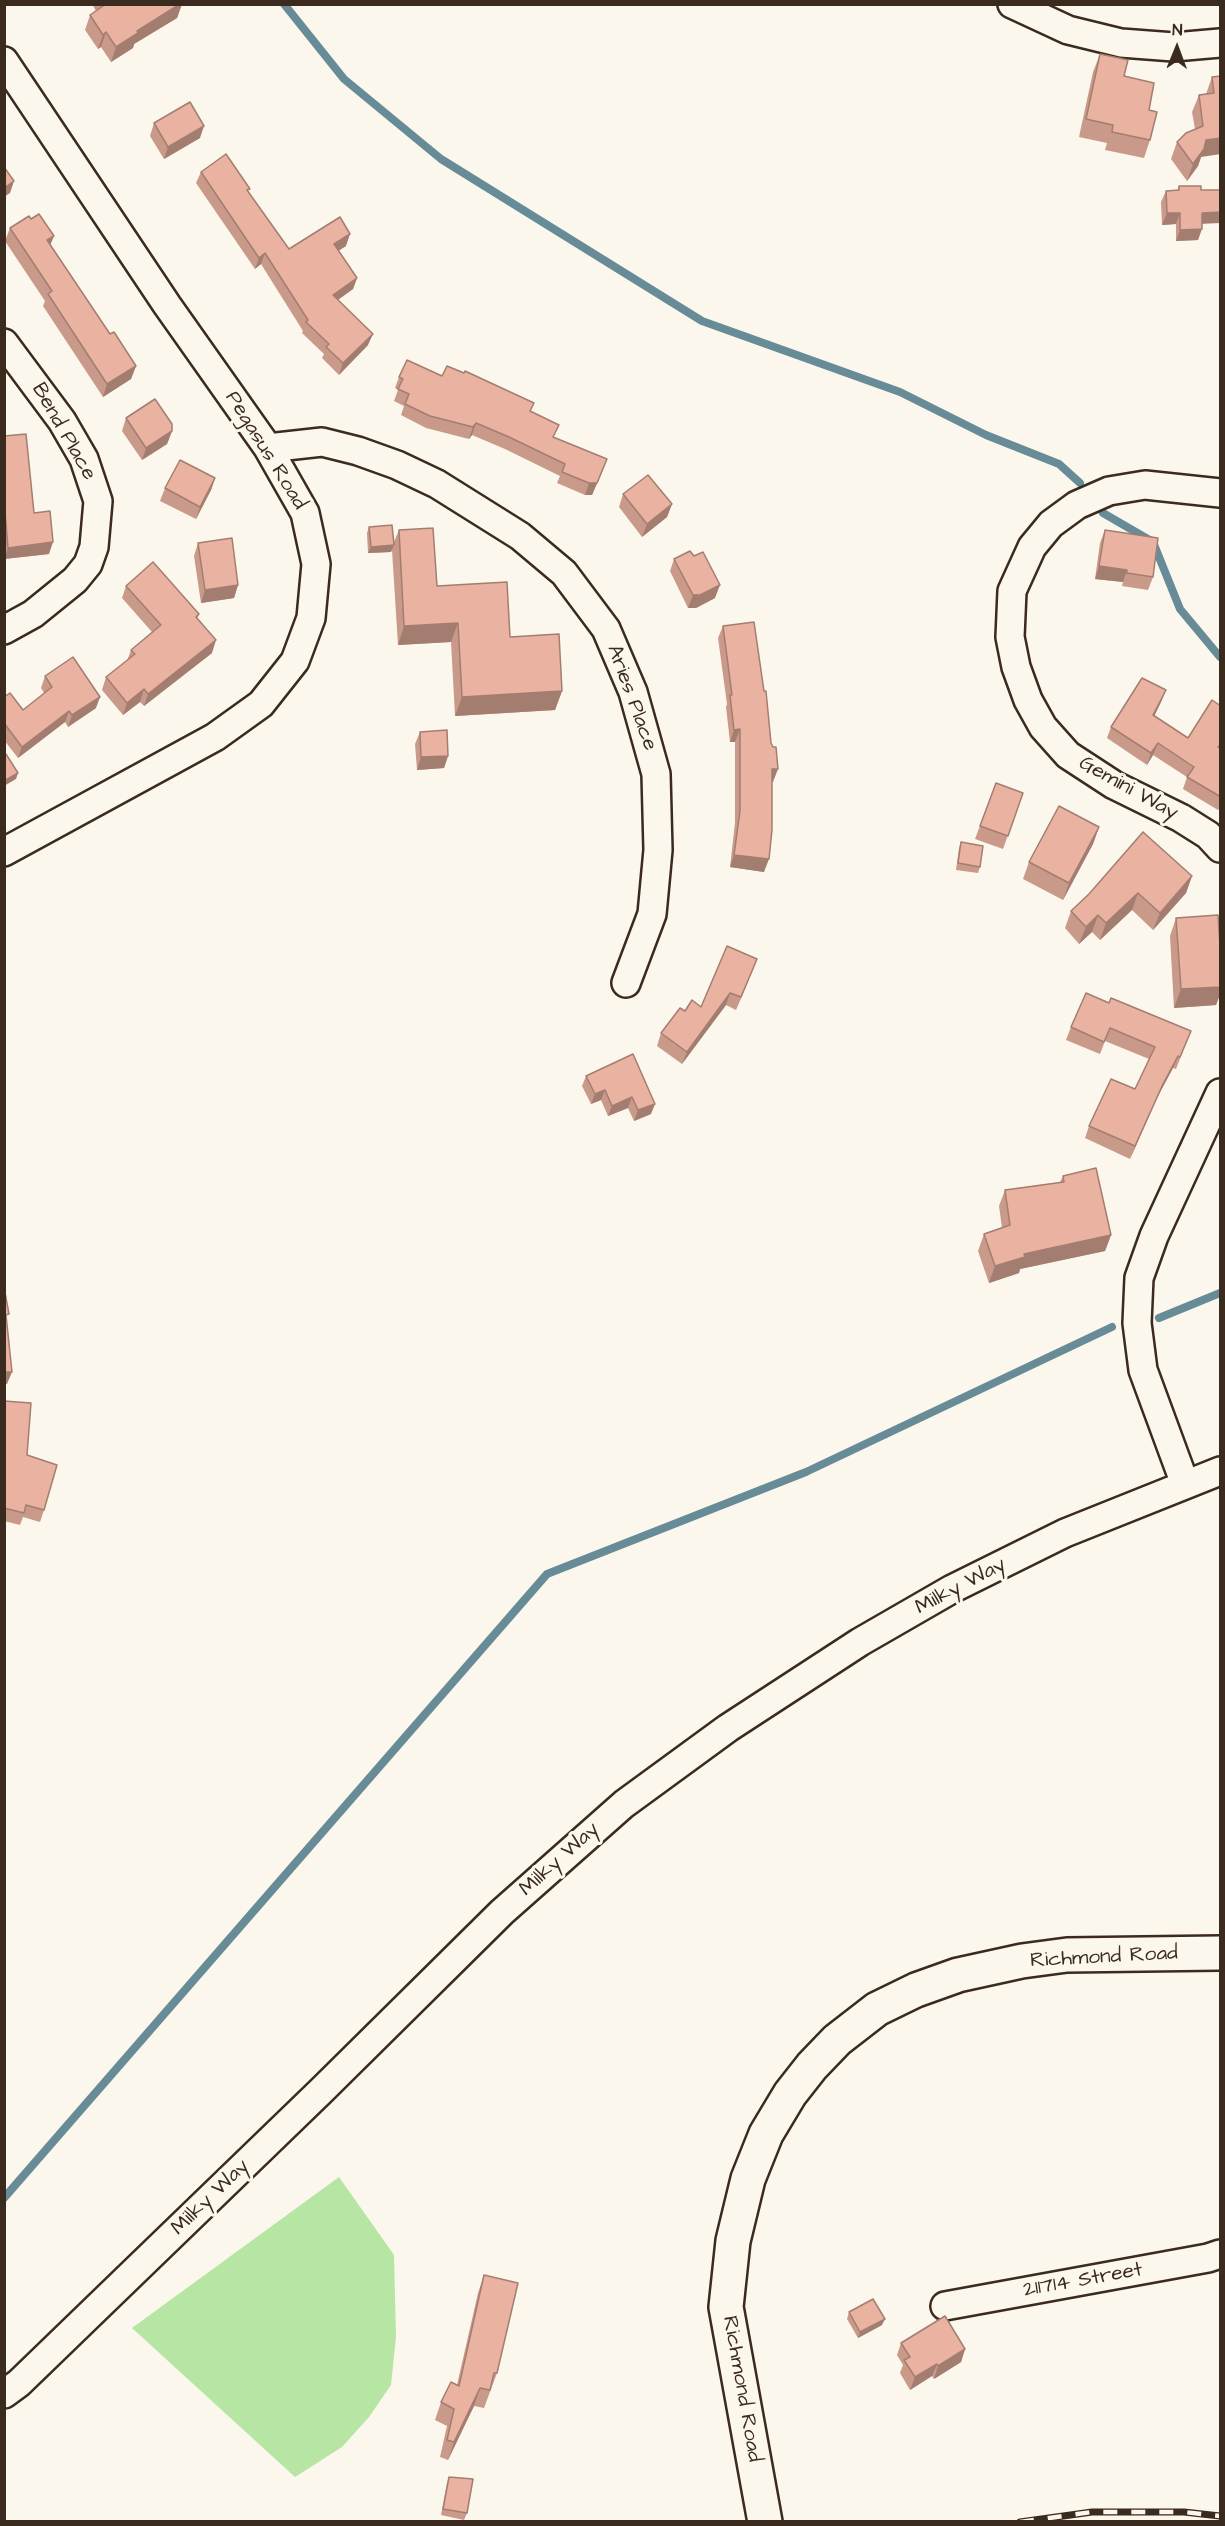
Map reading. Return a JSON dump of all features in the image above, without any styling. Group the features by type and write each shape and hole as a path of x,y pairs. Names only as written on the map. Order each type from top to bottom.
{"highway":[{"name":"Richmond Road","path":"765,2522 726,2307 733,2241 748,2179 766,2134 790,2094 812,2066 837,2040 877,2009 916,1990 958,1975 1022,1961 1067,1955 1221,1953"}],"street":[{"path":"1012,4 1068,30 1121,43 1174,47 1221,43"},
{"name":"Pegasus Road","path":"4,61 167,305 268,448 305,513 316,564 311,618 296,661 261,704 214,737 4,852"},
{"name":"Bend Place","path":"4,343 62,421 84,459 98,501 94,547 88,564 75,580 33,614 4,630"},
{"name":"Aries Place","path":"268,448 322,442 358,451 397,465 437,484 520,536 564,573 606,629 633,692 656,774 658,850 652,914 626,983"},
{"name":"Gemini Way","path":"1221,494 1145,485 1109,491 1077,506 1051,524 1032,547 1012,591 1010,637 1016,667 1028,700 1043,727 1068,755 1114,785 1181,818 1221,848"},
{"path":"1185,1484 1143,1370 1137,1323 1139,1278 1154,1236 1221,1094"},
{"name":"Milky Way","path":"4,2394 19,2383 321,2091 502,1912 624,1804 728,1728 860,1642 952,1589 1065,1533 1221,1471"},
{"name":"211714 Street","path":"945,2306 1221,2254"}],"green space":[{"path":"339,2177 394,2255 396,2336 391,2385 369,2417 342,2447 295,2477 132,2328"}],"building":[{"path":"106,4 180,4 116,47 106,32 103,35 90,15"},
{"path":"1100,54 1128,60 1124,76 1154,83 1149,110 1157,112 1150,140 1112,132 1113,125 1086,119"},
{"path":"1221,76 1221,138 1206,140 1204,149 1193,164 1177,142 1186,133 1203,126 1199,95 1214,93 1212,77"},
{"path":"190,102 204,126 168,147 154,123"},
{"path":"226,154 250,189 247,190 289,249 340,217 350,234 334,244 357,278 333,295 373,334 343,363 326,347 329,344 306,322 308,320 265,253 259,258 201,172"},
{"path":"4,167 14,181 4,188"},
{"path":"1179,186 1201,186 1201,190 1221,190 1221,212 1202,213 1202,229 1180,230 1180,213 1167,213 1166,191 1179,190"},
{"path":"39,214 54,236 47,240 110,334 114,332 136,366 107,384 48,294 52,291 10,228 29,216 31,219"},
{"path":"407,360 442,376 447,366 464,373 465,371 534,403 530,411 559,425 553,437 607,459 597,483 589,483 562,472 565,464 476,423 473,427 430,416 405,404 409,394 398,389 403,379 399,377"},
{"path":"155,399 172,424 172,431 146,448 126,418"},
{"path":"26,434 34,513 50,511 53,542 8,548 4,500 4,436"},
{"path":"180,460 215,478 200,507 165,488"},
{"path":"648,475 672,504 647,524 623,494"},
{"path":"392,525 394,545 371,547 369,527"},
{"path":"433,528 437,586 507,582 510,637 559,634 562,691 462,697 458,623 404,626 399,530"},
{"path":"1105,530 1158,538 1153,577 1099,566"},
{"path":"232,538 238,585 205,590 198,543"},
{"path":"690,551 694,556 703,552 720,585 700,595 693,595 674,559"},
{"path":"153,562 199,614 196,617 216,640 148,694 144,689 127,703 106,677 135,654 131,650 161,625 126,586"},
{"path":"754,622 764,691 766,691 771,743 773,747 776,747 778,769 772,769 772,830 769,859 734,855 740,811 740,729 734,730 723,626"},
{"path":"73,657 100,697 72,715 69,711 22,747 4,723 4,697 10,693 23,710 52,687 45,676"},
{"path":"1142,678 1166,690 1153,715 1188,738 1212,700 1221,706 1221,744 1218,747 1221,749 1221,797 1187,777 1194,767 1158,743 1151,753 1111,727"},
{"path":"447,730 448,756 421,757 420,732"},
{"path":"4,754 18,773 4,781"},
{"path":"996,783 1023,793 1008,836 980,826"},
{"path":"1059,806 1099,827 1069,883 1029,862"},
{"path":"1143,832 1192,876 1160,913 1138,893 1106,923 1098,915 1086,927 1071,911 1089,894"},
{"path":"961,842 983,846 980,867 958,863"},
{"path":"1218,915 1221,987 1181,989 1176,918"},
{"path":"727,946 757,959 741,997 730,993 687,1052 661,1033 680,1008 685,1011 692,1000 701,1007"},
{"path":"1086,993 1109,1003 1111,998 1191,1031 1180,1057 1178,1056 1163,1084 1135,1146 1089,1126 1111,1079 1135,1089 1155,1047 1110,1028 1104,1042 1071,1027"},
{"path":"633,1054 655,1104 638,1110 632,1097 612,1106 605,1090 595,1094 586,1076"},
{"path":"1096,1168 1111,1235 1024,1254 1025,1257 995,1266 984,1234 1010,1225 1005,1190 1064,1182 1063,1176"},
{"path":"4,1287 9,1314 6,1315 12,1372 4,1372"},
{"path":"4,1401 31,1403 27,1455 57,1465 44,1510 26,1505 24,1513 4,1508"},
{"path":"484,2275 518,2283 497,2373 494,2373 490,2390 480,2388 454,2442 447,2440 454,2409 441,2402 451,2382 459,2386"},
{"path":"873,2299 885,2319 860,2332 849,2312"},
{"path":"945,2316 965,2349 915,2377 904,2360 910,2357 901,2343"},
{"path":"449,2477 473,2479 467,2513 443,2509"}],"waterway":[{"path":"284,4 344,79 441,159 702,321 900,392 986,435 1059,464 1080,483"},
{"path":"1103,513 1153,542 1180,609 1220,657"},
{"path":"1159,1318 1220,1293"},
{"path":"4,2198 547,1574 806,1472 1112,1327"}],"railway":[{"path":"1020,2522 1092,2512 1184,2512 1220,2516"}]}
